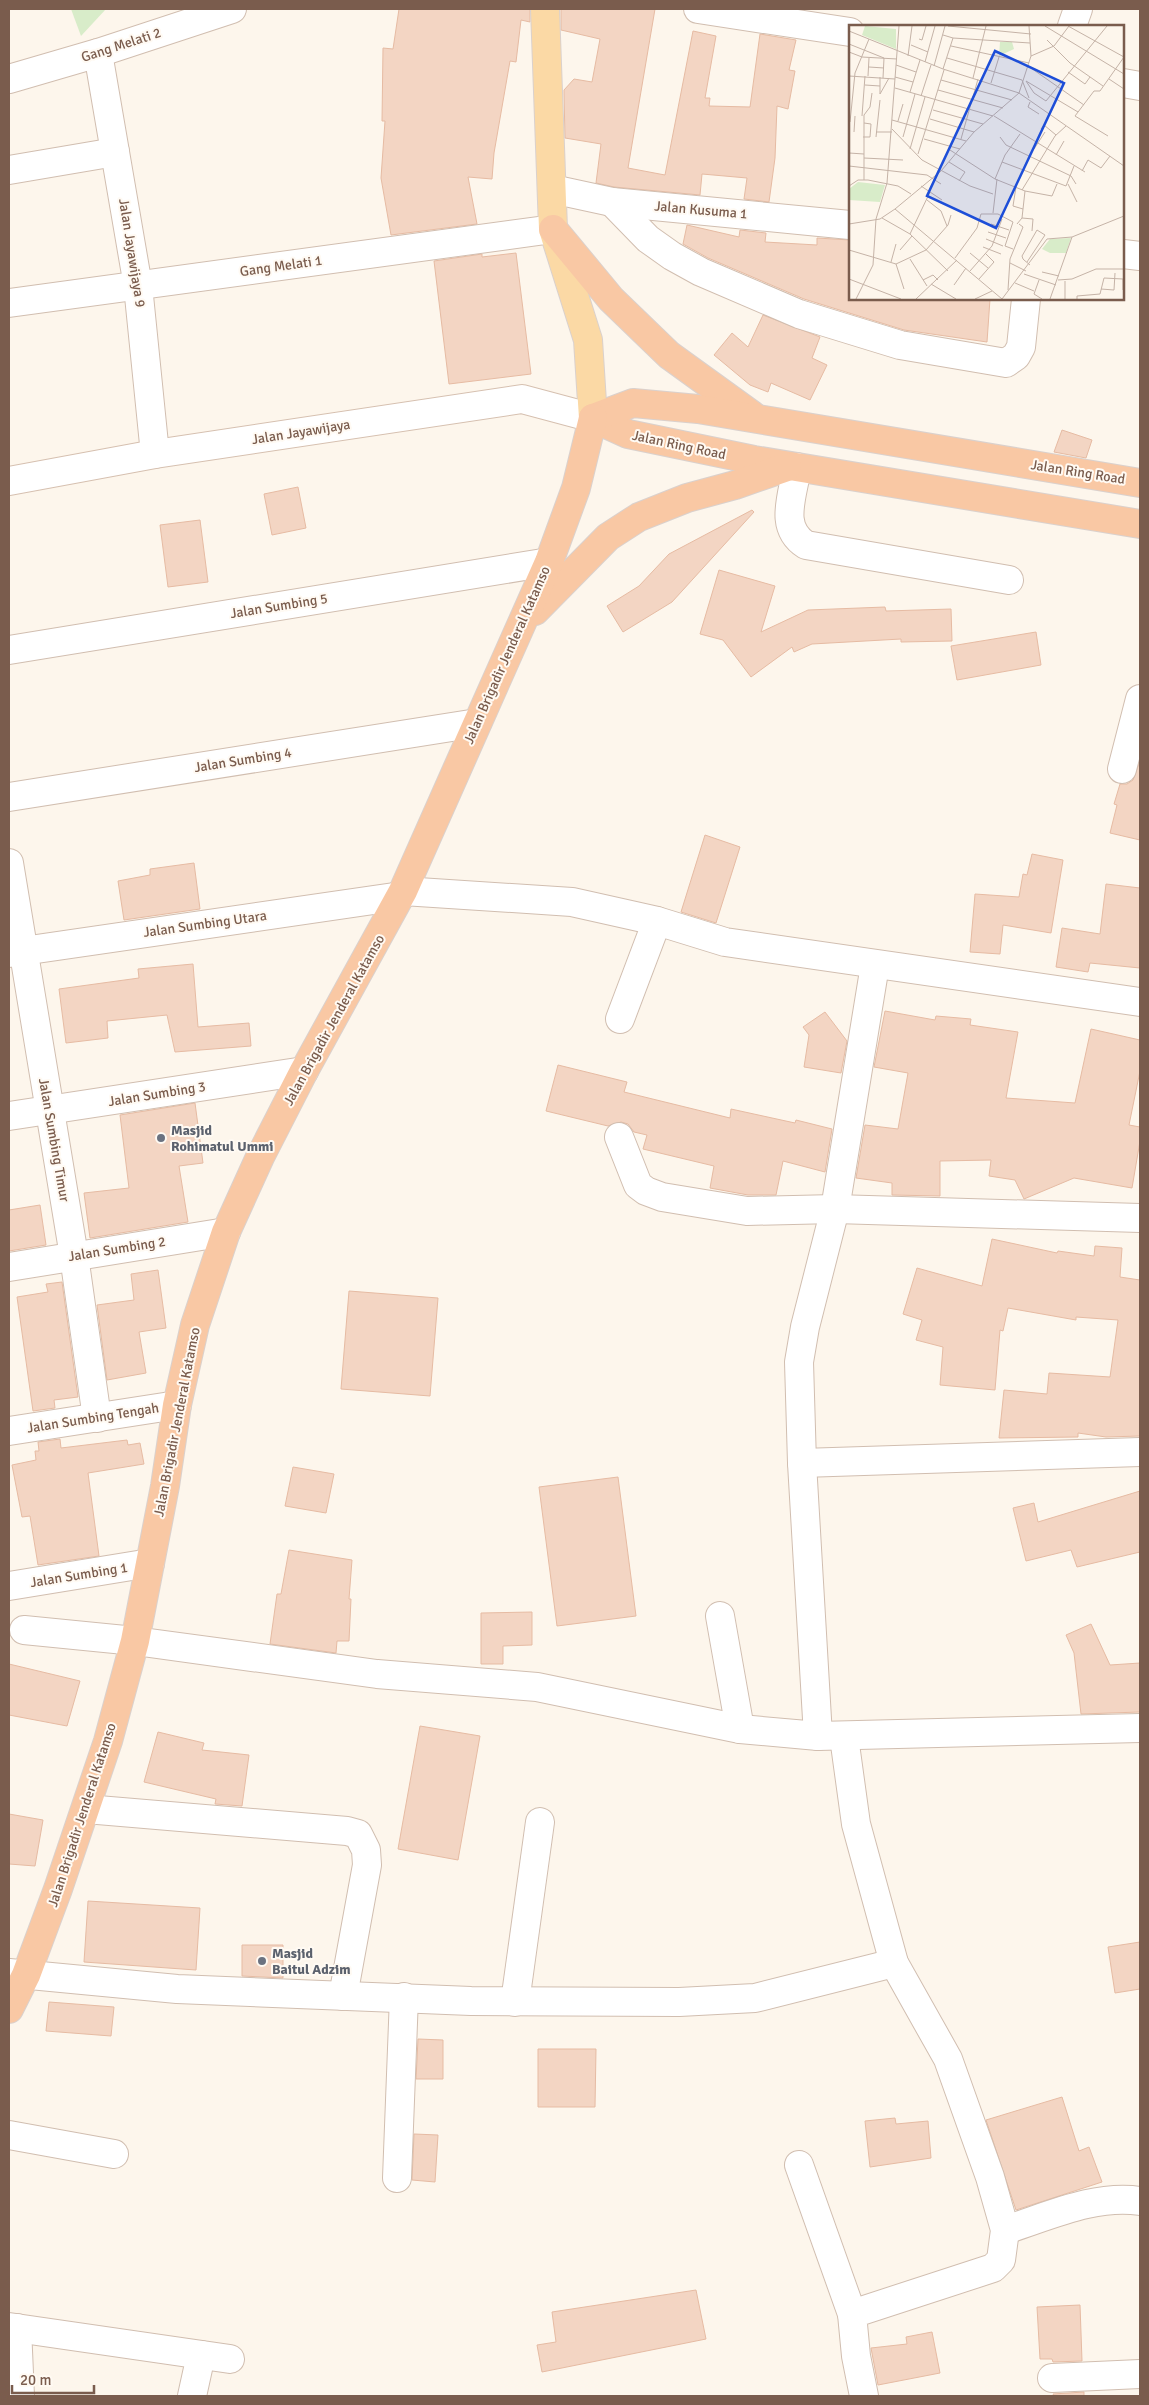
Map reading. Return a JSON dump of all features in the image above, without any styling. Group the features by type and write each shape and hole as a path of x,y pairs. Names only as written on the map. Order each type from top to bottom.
{"highway":[{"path":"553,229 611,299 669,355 758,420"},
{"name":"Jalan Ring Road","path":"592,418 633,403 698,409 1140,483"},
{"name":"Jalan Ring Road","path":"592,418 628,434 793,467 1140,524"},
{"name":"Jalan Brigadir Jenderal Katamso","path":"9,2009 17,1974 86,1810 108,1741 135,1641 177,1405 195,1325 226,1232 260,1157 304,1071 348,995 402,893 549,562 576,488 592,418"},
{"path":"522,625 608,538 640,517 687,498 793,467"}],"main road":[{"path":"545,9 553,229 588,340 592,418"}],"street":[{"name":"Gang Melati 2","path":"9,79 98,53 232,9"},
{"path":"698,9 849,32"},
{"path":"1072,25 1078,9"},
{"name":"Jalan Jayawijaya 9","path":"98,53 138,286 155,454"},
{"path":"1124,83 1140,86"},
{"path":"9,170 115,152"},
{"name":"Jalan Kusuma 1","path":"552,189 612,202 849,225"},
{"path":"612,202 648,239 701,272 799,314 900,345 1006,363 1016,356 1021,347 1026,300"},
{"name":"Gang Melati 1","path":"9,304 553,229"},
{"path":"1124,254 1140,256"},
{"name":"Jalan Jayawijaya","path":"9,481 155,454 522,399 592,418"},
{"path":"793,467 789,519 790,530 796,538 806,545 1009,580"},
{"name":"Jalan Sumbing 5","path":"9,650 549,562"},
{"path":"1122,769 1140,699"},
{"name":"Jalan Sumbing 4","path":"9,797 476,723"},
{"name":"Jalan Sumbing Timur","path":"9,863 16,952 49,1110 74,1256 97,1418"},
{"name":"Jalan Sumbing Utara","path":"16,952 402,893 572,902 657,921 725,942 1140,1002"},
{"path":"620,1019 657,921"},
{"path":"852,2314 993,2268 1000,2260 1005,2230 990,2177 948,2059 894,1963 831,1736 802,1463 799,1362 805,1327 836,1209 875,965"},
{"name":"Jalan Sumbing 3","path":"9,1116 304,1071"},
{"path":"619,1137 638,1184 646,1191 662,1197 747,1211 836,1209 1140,1218"},
{"name":"Jalan Sumbing 2","path":"9,1267 226,1232"},
{"name":"Jalan Sumbing Tengah","path":"9,1431 177,1405"},
{"path":"802,1463 1140,1452"},
{"name":"Jalan Sumbing 1","path":"9,1586 150,1563"},
{"path":"720,1616 740,1729"},
{"path":"24,1630 135,1641 377,1674 537,1687 740,1729 831,1736 1140,1728"},
{"path":"86,1810 347,1831 358,1834 366,1850 368,1865 343,1996"},
{"path":"515,2002 540,1822"},
{"path":"17,1974 177,1989 515,2002 679,2002 755,1998 894,1963"},
{"path":"397,2178 404,1997"},
{"path":"9,2134 114,2154"},
{"path":"799,2165 852,2314 856,2356 864,2396"},
{"path":"1005,2230 1088,2204 1126,2199 1140,2201"},
{"path":"20,2396 13,2327 230,2359"},
{"path":"192,2396 201,2355"},
{"path":"1052,2378 1140,2374"}],"green space":[{"path":"71,9 106,9 81,36"}],"building":[{"path":"399,9 530,9 530,22 521,20 516,62 510,61 494,153 492,179 468,177 477,224 391,235 381,178 385,121 382,121 383,48 393,49"},
{"path":"561,9 655,9 628,168 665,175 693,31 716,36 705,98 710,98 709,106 750,107 760,34 796,40 789,70 795,71 788,109 777,106 775,158 769,202 744,199 747,178 702,174 700,195 614,187 596,183 601,144 565,138 564,90 574,79 592,82 600,39 561,30"},
{"path":"687,225 739,237 740,230 766,233 765,242 817,245 817,238 849,240 849,300 990,300 987,342 904,330 804,299 708,258 683,244"},
{"path":"516,253 531,374 449,384 434,261 482,254 482,257"},
{"path":"763,315 820,337 812,358 827,365 810,400 771,383 768,392 750,385 714,355 732,333 748,347"},
{"path":"1062,430 1092,440 1086,458 1054,452"},
{"path":"298,487 306,528 272,535 264,494"},
{"path":"752,510 754,512 672,602 623,632 607,606 639,586 669,554"},
{"path":"200,520 208,582 168,587 160,525"},
{"path":"719,570 775,586 761,632 808,610 885,607 886,611 951,609 952,641 901,642 901,639 812,644 794,652 792,647 751,677 723,640 700,634"},
{"path":"1036,632 1041,665 957,680 951,646"},
{"path":"1140,761 1140,840 1110,833 1117,805 1114,804 1120,784 1127,784 1133,780"},
{"path":"705,835 740,847 716,923 681,912"},
{"path":"1032,854 1063,860 1051,933 1003,925 1000,954 970,952 975,894 1019,897 1023,874 1027,875"},
{"path":"194,863 200,909 124,920 118,881 150,875 150,869"},
{"path":"1106,884 1140,888 1140,968 1090,963 1088,972 1056,967 1062,928 1100,934"},
{"path":"193,964 198,1027 249,1023 251,1046 175,1052 167,1015 107,1021 108,1038 66,1043 59,989 139,978 138,969"},
{"path":"885,1011 935,1020 936,1016 971,1019 970,1025 1018,1032 1006,1098 1075,1103 1091,1029 1140,1040 1140,1071 1129,1125 1140,1127 1140,1141 1132,1188 1074,1178 1024,1199 1015,1180 989,1176 991,1160 940,1161 940,1196 892,1195 892,1183 856,1178 865,1125 898,1129 908,1073 874,1067"},
{"path":"825,1012 847,1041 841,1073 804,1067 809,1035 803,1027"},
{"path":"558,1065 627,1082 624,1092 730,1118 731,1109 795,1123 796,1120 832,1129 825,1172 783,1161 776,1195 748,1195 710,1188 714,1166 643,1149 647,1135 634,1132 628,1124 621,1122 608,1126 546,1111"},
{"path":"195,1103 203,1163 179,1166 188,1222 90,1238 84,1193 129,1188 120,1115"},
{"path":"40,1205 46,1245 9,1251 9,1210"},
{"path":"992,1239 1057,1253 1058,1251 1094,1256 1095,1246 1122,1248 1120,1277 1140,1280 1140,1436 1106,1437 1078,1433 1078,1437 999,1438 1004,1390 1047,1394 1049,1373 1110,1377 1118,1320 1076,1317 1076,1320 1008,1308 1003,1331 1000,1330 995,1390 940,1385 943,1347 916,1340 922,1320 903,1314 917,1268 982,1286"},
{"path":"158,1270 166,1328 139,1332 146,1373 107,1380 97,1305 134,1300 131,1274"},
{"path":"62,1282 78,1397 54,1400 55,1408 33,1411 17,1297 48,1292 46,1284"},
{"path":"349,1291 438,1298 430,1396 341,1389"},
{"path":"60,1439 61,1448 127,1440 128,1445 140,1443 144,1464 88,1473 99,1556 38,1565 30,1516 22,1517 12,1465 36,1460 35,1451 39,1451 38,1442"},
{"path":"293,1467 334,1474 326,1513 285,1506"},
{"path":"618,1477 636,1616 557,1626 539,1487"},
{"path":"1140,1491 1140,1552 1077,1567 1071,1550 1026,1561 1013,1508 1034,1503 1038,1522"},
{"path":"289,1550 352,1560 349,1599 351,1599 349,1641 337,1641 336,1653 270,1644 277,1594 281,1594"},
{"path":"532,1612 532,1645 503,1646 503,1664 481,1664 481,1613"},
{"path":"1091,1624 1110,1665 1140,1663 1140,1712 1081,1714 1074,1653 1066,1635"},
{"path":"9,1664 80,1681 67,1726 9,1715"},
{"path":"420,1726 480,1736 458,1860 398,1849"},
{"path":"158,1732 204,1743 202,1750 249,1755 242,1806 215,1804 216,1799 144,1782"},
{"path":"9,1814 43,1820 35,1866 9,1864"},
{"path":"88,1901 200,1908 196,1970 84,1962"},
{"path":"1140,1942 1140,1989 1115,1993 1108,1947"},
{"name":"Masjid Baitul Adzim","path":"242,1945 283,1945 283,1978 242,1976"},
{"path":"49,2002 114,2007 111,2036 46,2031"},
{"path":"418,2039 443,2040 443,2079 416,2079"},
{"path":"538,2049 596,2049 595,2107 538,2107"},
{"path":"1062,2097 1079,2151 1089,2147 1102,2182 1016,2210 986,2120"},
{"path":"895,2118 896,2124 928,2121 931,2158 870,2167 865,2121"},
{"path":"414,2134 438,2135 435,2182 412,2180"},
{"path":"696,2290 706,2339 542,2372 537,2345 556,2342 552,2312"},
{"path":"1080,2305 1082,2361 1053,2362 1052,2359 1040,2359 1037,2307"},
{"path":"932,2332 940,2373 878,2385 871,2348 907,2344 906,2337"},
{"path":"1084,2392 1084,2396 1054,2396 1053,2394"}],"place":[{"name":"Masjid Rohimatul Ummi","path":"161,1138"},
{"name":"Masjid Baitul Adzim","path":"262,1961"}]}
